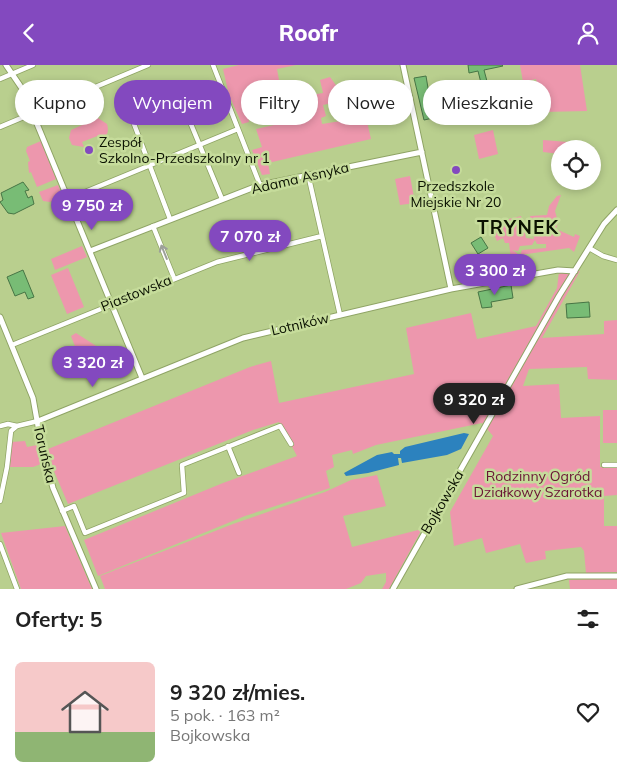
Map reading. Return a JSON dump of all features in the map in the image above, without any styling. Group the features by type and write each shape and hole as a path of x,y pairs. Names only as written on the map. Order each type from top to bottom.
{"street":[{"path":"6,65 16,80"},
{"path":"11,65 13,74"},
{"path":"0,79 33,65"},
{"path":"104,83 148,65"},
{"path":"213,65 260,185"},
{"path":"403,65 451,289"},
{"path":"170,219 148,166 131,116 179,98 222,199"},
{"path":"0,127 15,121"},
{"path":"38,125 142,378"},
{"path":"68,199 238,129"},
{"name":"Adama Asnyka","path":"90,251 260,185 422,152"},
{"path":"308,174 340,315"},
{"name":"Bojkowska","path":"393,589 575,271 607,220 617,210"},
{"path":"153,226 174,278"},
{"name":"Piastowska","path":"12,345 174,278 239,255 322,236"},
{"path":"589,248 603,256 617,260"},
{"name":"Lotników","path":"38,421 239,339 451,289 558,270 575,271"},
{"name":"Toruńska","path":"0,317 32,393 46,465 62,511 96,589"},
{"path":"0,426 10,424 17,426 38,421"},
{"path":"0,501 7,467 10,434 17,426"},
{"path":"62,511 74,507 85,533 184,493 182,465 280,426 291,444"},
{"path":"228,446 239,473"},
{"path":"604,465 617,465"},
{"path":"0,544 17,589"},
{"path":"517,589 567,577 617,576"}],"green space":[{"path":"239,65 296,65 277,69 279,80 241,80 241,122 231,99 231,80 226,80 223,69"},
{"path":"520,65 580,65 587,111 551,112 551,80 523,80"},
{"path":"330,77 332,80 328,80 328,104 323,105 326,116 321,118 322,124 368,125 371,139 268,163 270,174 262,175 252,150 262,147 256,129 274,125 318,125 318,94 323,93 320,80"},
{"path":"104,122 107,124 108,131 107,135 102,139 100,135 82,142 84,147 72,145 69,138 71,130 82,125 104,125"},
{"path":"493,130 498,154 479,159 474,135"},
{"path":"543,140 551,141 551,153 543,152"},
{"path":"41,141 56,179 37,187 31,172 29,173 28,162 30,161 26,151 27,147"},
{"path":"410,176 415,203 400,205 395,179"},
{"path":"58,185 63,197 50,202 43,201 39,192"},
{"path":"561,195 555,211 558,222 556,229 574,237 575,234 580,236 574,252 569,248 520,255 522,250 546,248 546,244 537,244 535,240 532,245 520,246 518,251 512,250 517,253 517,258 511,259 509,243 505,243 503,238 497,241 489,224 521,216 526,238 534,239 530,216 547,215 549,206 557,196"},
{"path":"82,246 87,257 55,270 51,259"},
{"path":"68,268 84,307 67,314 51,275"},
{"name":"Rodzinny Ogród Działkowy Szarotka","path":"580,271 542,338 604,334 604,321 617,320 617,380 588,379 587,367 529,369 523,386 559,384 561,418 600,416 600,467 617,468 617,495 604,496 604,526 617,526 617,572 586,573 584,551 581,547 545,551 546,559 526,563 520,544 486,553 482,538 454,546 450,512 493,436 482,423 376,445 353,454 352,450 332,455 334,467 326,471 330,488 245,516 98,576 84,540 223,483 297,456 279,422 253,430 68,504 54,471 48,449 250,367 271,361 279,403 414,374 406,328 471,313 477,339 536,326 557,288 559,272"},
{"path":"76,333 104,351 105,355 83,367 71,336"},
{"path":"603,410 617,410 617,443 603,443"},
{"path":"25,441 27,447 37,445 41,464 33,467 10,467 12,442"},
{"path":"377,475 386,506 343,516 352,547 422,529 389,589 382,589 386,582 386,573 366,576 361,583 346,589 105,589 100,576 233,524 325,492 351,480"},
{"path":"65,526 92,589 21,589 1,533"},
{"path":"617,578 617,589 570,589 569,580"}],"water":[{"path":"464,433 469,434 461,449 447,455 402,463 401,458 398,458 399,465 368,473 346,476 344,473 377,455 392,452 400,454 400,451 405,447"}],"building":[{"path":"468,65 503,66 484,70 487,80 480,80 478,71 469,73"},
{"path":"426,76 427,80 423,80 423,116 414,78"},
{"path":"23,182 29,190 25,191 28,198 32,196 34,204 14,214 8,213 0,202 3,200 1,193"},
{"path":"481,237 488,248 478,254 471,243"},
{"path":"23,270 34,297 28,299 25,292 15,296 7,277"},
{"path":"511,285 513,298 491,302 492,307 482,308 478,292"},
{"path":"589,302 590,317 567,318 566,304"}],"place":[{"name":"Zespół Szkolno-Przedszkolny nr 1","path":"89,150"},
{"name":"Przedszkole Miejskie Nr 20","path":"456,170"}],"district":[{"name":"TRYNEK","path":"518,227"}]}
